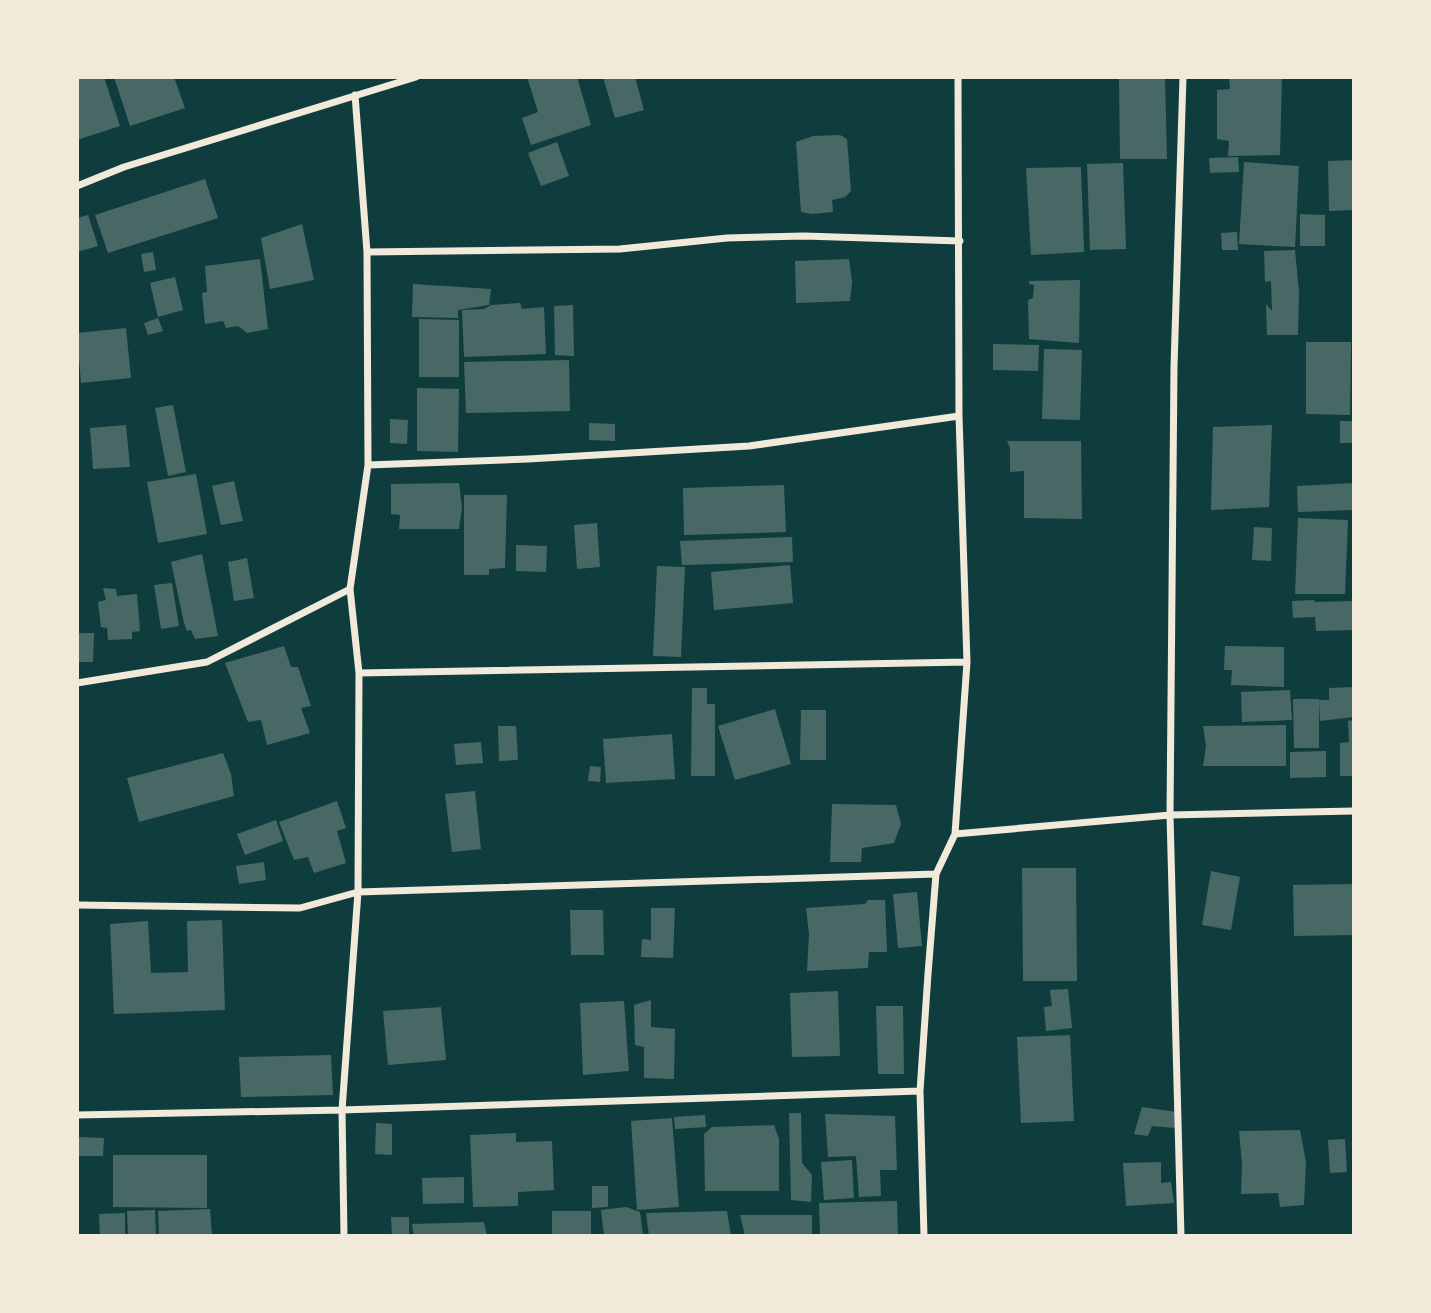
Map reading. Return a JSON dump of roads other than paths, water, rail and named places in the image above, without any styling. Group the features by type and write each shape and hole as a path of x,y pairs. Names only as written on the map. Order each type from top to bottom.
{"street":[{"path":"77,186 124,167 416,77"},
{"path":"924,1236 920,1091 936,874 955,834 967,662 959,416 958,77"},
{"path":"1181,1236 1170,815 1174,367 1183,77"},
{"path":"344,1236 342,1110 358,892 359,673 350,589 368,465 367,252 355,95"},
{"path":"367,252 620,249 727,238 792,236 960,241"},
{"path":"368,465 749,446 959,416"},
{"path":"77,683 207,662 350,589"},
{"path":"359,673 967,662"},
{"path":"955,834 1170,815 1354,811"},
{"path":"77,905 300,908 358,892 936,874"},
{"path":"77,1115 342,1110 920,1091"}]}
